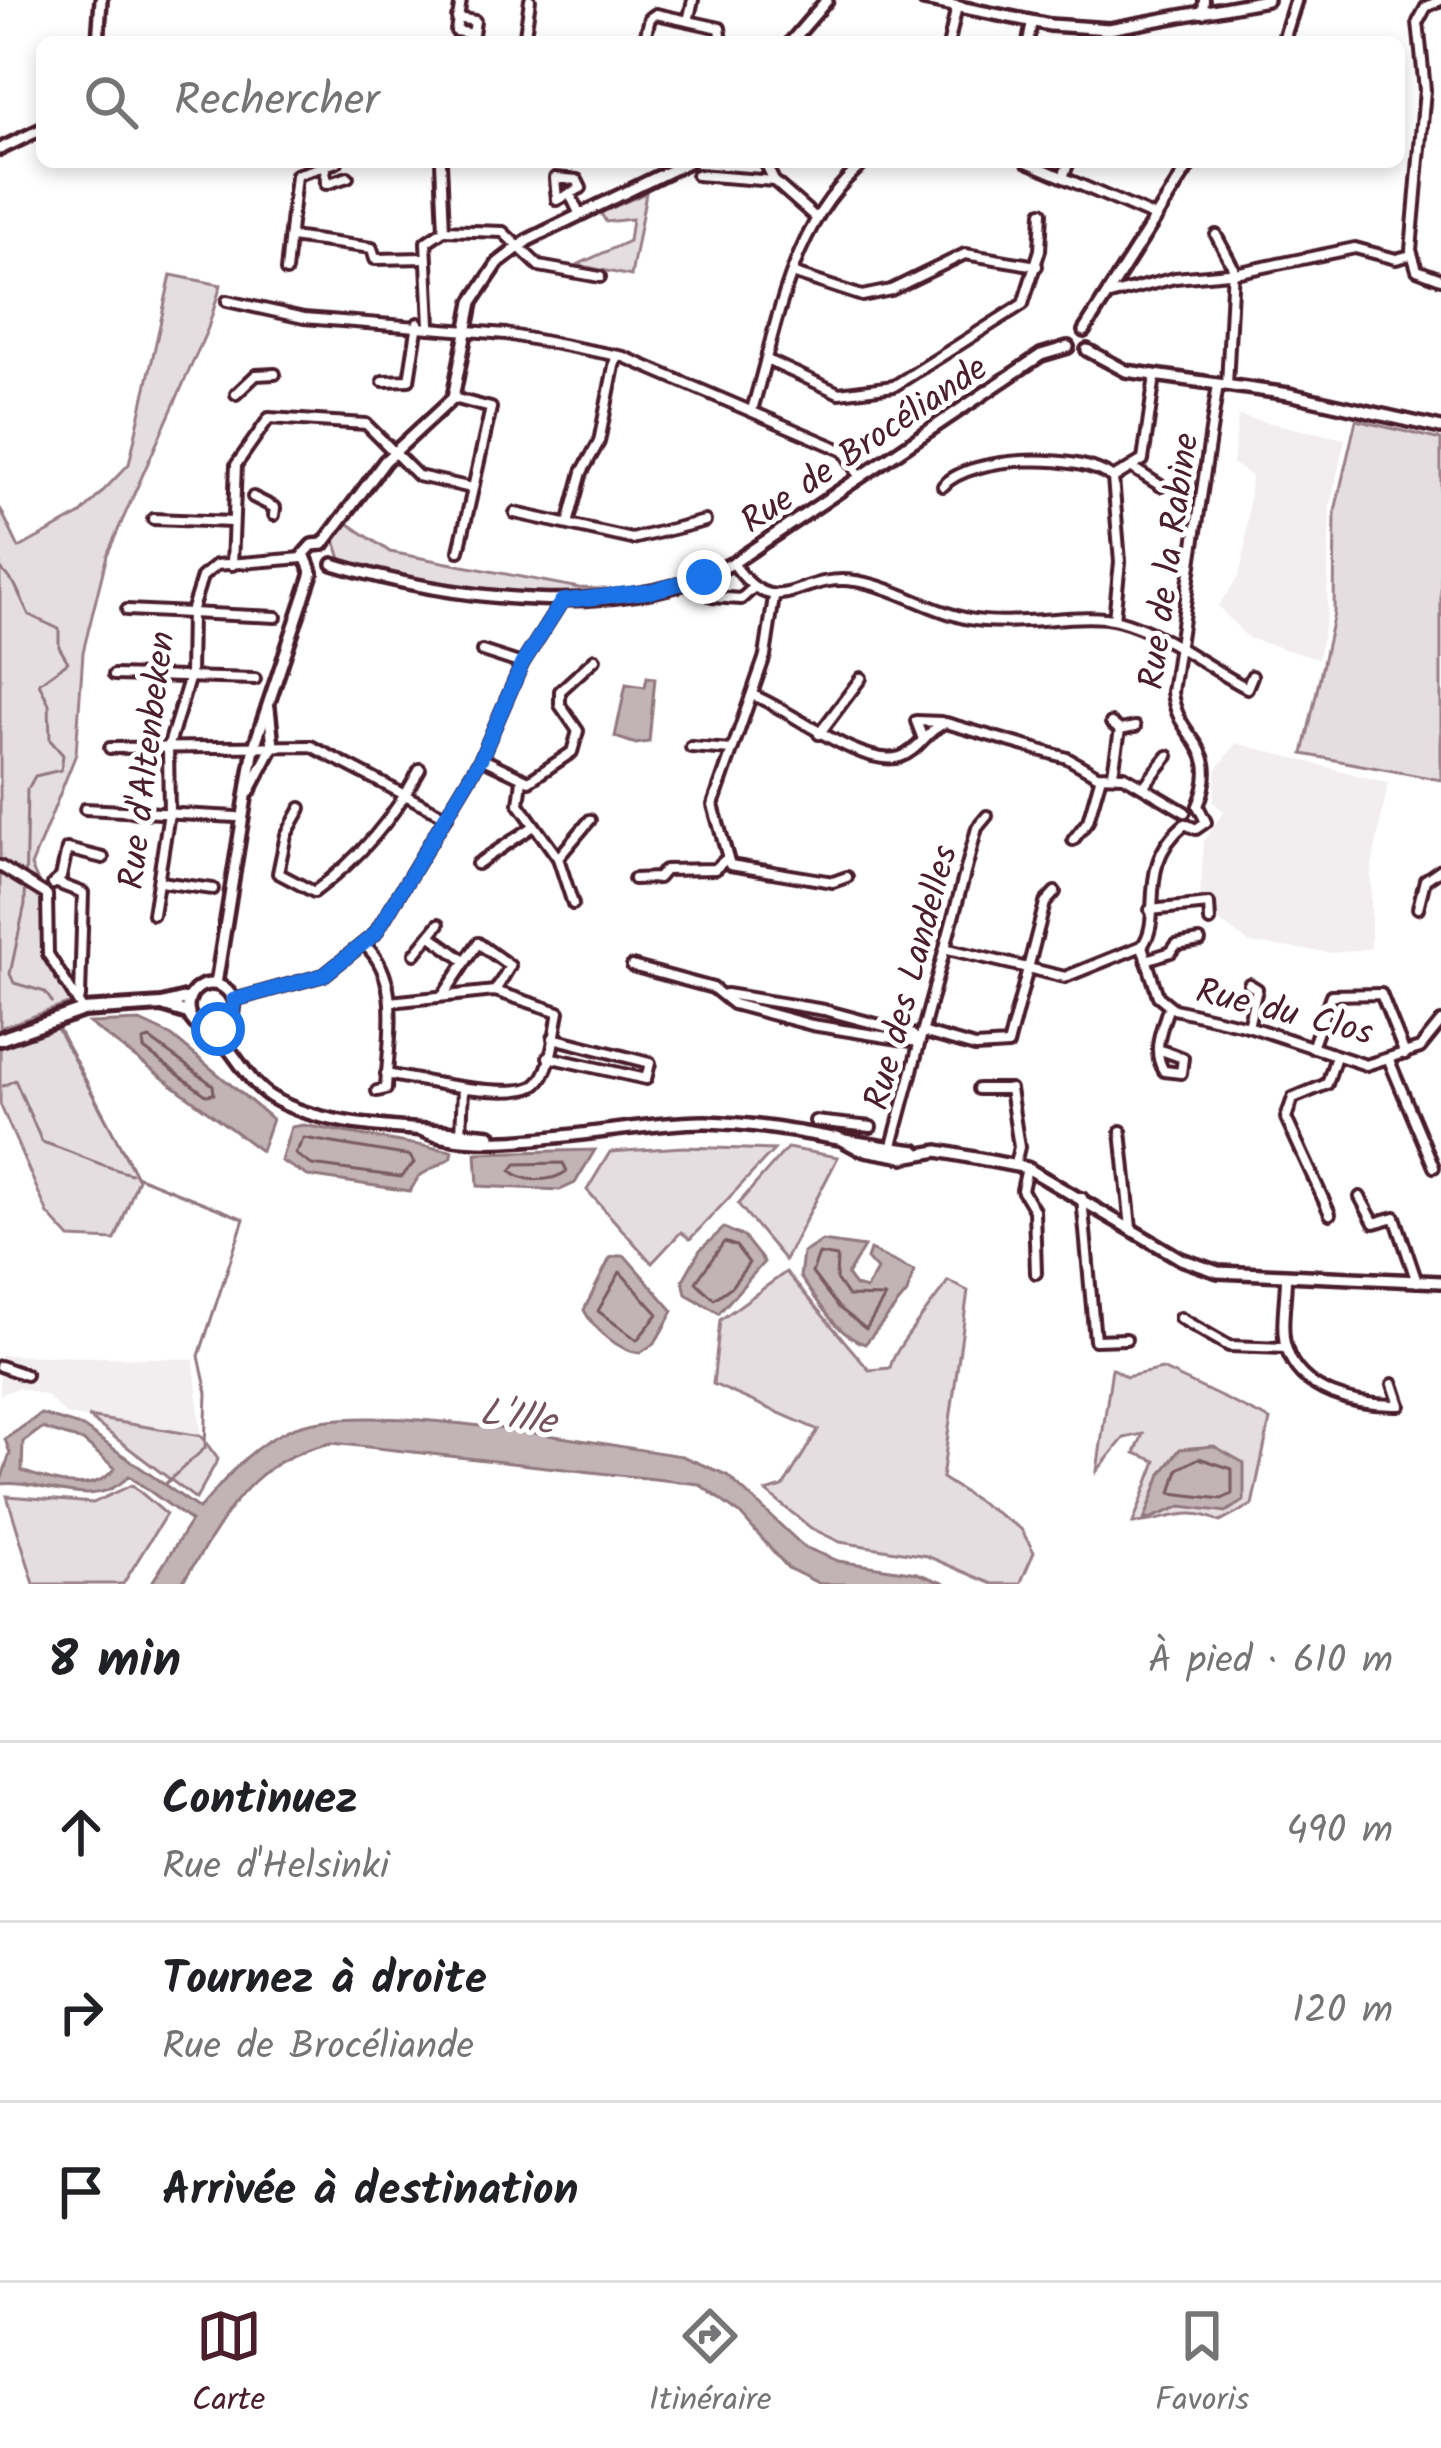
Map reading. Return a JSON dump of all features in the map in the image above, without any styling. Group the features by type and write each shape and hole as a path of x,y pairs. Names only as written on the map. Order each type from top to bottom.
{"main road":[{"path":"0,1040 81,1004 162,1005 189,998"},
{"path":"162,1005 188,1013"}],"street":[{"path":"98,36 100,0"},
{"path":"458,18 461,0"},
{"path":"525,36 530,0"},
{"path":"688,21 693,0"},
{"path":"796,36 827,0"},
{"path":"924,0 1032,22 1109,29 1267,0"},
{"path":"1203,13 1204,0"},
{"path":"1285,36 1296,0"},
{"path":"1441,0 1426,7 1418,22 1425,90 1411,255 1420,273 1441,279"},
{"path":"950,36 958,6"},
{"path":"646,36 650,18 656,14 720,28 721,36"},
{"path":"1029,36 1032,22"},
{"path":"0,149 36,132"},
{"path":"286,272 296,175 319,168"},
{"path":"325,168 326,184 348,177"},
{"path":"441,168 444,230"},
{"path":"303,558 308,547 323,544 393,452 453,398 466,330 481,285 516,247 676,168"},
{"path":"768,168 774,181 816,218"},
{"path":"752,410 816,218 861,168"},
{"path":"1042,168 1154,217"},
{"path":"1063,177 1067,168"},
{"path":"1084,331 1187,168"},
{"path":"697,176 774,181"},
{"path":"570,194 580,215"},
{"path":"767,360 839,393 880,392 1020,307 1037,266 1042,212"},
{"path":"430,325 426,258 430,235 444,230 503,232 539,266 600,277"},
{"path":"1216,235 1233,272"},
{"path":"291,237 372,248 375,260 426,258"},
{"path":"1106,296 1175,278 1233,272 1355,248 1396,259 1411,255"},
{"path":"794,274 862,296 891,290 965,254 1037,266"},
{"name":"Rue de la Rabine","path":"1198,806 1208,769 1201,746 1174,707 1178,646 1223,385 1233,272"},
{"path":"227,301 304,318 466,330 646,363 844,451 860,477"},
{"path":"383,381 409,380 418,323"},
{"path":"1084,331 1072,332 1068,346 1075,353 1087,350 1116,367 1441,428"},
{"path":"1084,331 1090,339 1087,350"},
{"name":"Rue de Brocéliande","path":"333,564 394,581 562,601 665,589 733,563 1041,355 1068,346"},
{"path":"568,524 582,472 599,442 616,356"},
{"path":"236,394 256,375 275,374"},
{"path":"1112,478 1134,470 1146,450 1155,376"},
{"path":"453,398 491,408 458,551"},
{"path":"303,558 232,565 238,458 269,418 366,424 418,476 472,488"},
{"path":"943,486 957,474 1022,459 1099,469 1112,478 1120,562 1114,619"},
{"path":"1134,470 1161,486"},
{"path":"253,497 275,508 274,515"},
{"path":"515,513 632,538 705,521"},
{"path":"153,519 233,522"},
{"path":"312,573 324,573 333,564 331,550 323,544"},
{"path":"216,984 254,747 312,573 303,558"},
{"path":"733,563 752,589 774,597 817,583 854,580 983,621 1114,619 1178,646 1247,688 1252,676"},
{"name":"Rue d'Altenbeken","path":"153,914 169,813 168,748 190,676 190,612 208,568 232,565"},
{"path":"712,597 741,599 752,589"},
{"path":"725,860 712,810 769,640 774,597"},
{"path":"234,1000 324,975 365,945 481,758 522,664 562,601"},
{"path":"128,610 276,617"},
{"path":"482,651 522,664"},
{"path":"481,758 523,780 542,776 576,748 578,731 560,705 560,691 596,659"},
{"path":"114,675 255,679"},
{"path":"819,734 861,678"},
{"path":"752,695 819,734 889,758 906,754 944,723"},
{"path":"249,792 272,746 268,704"},
{"path":"922,739 916,721 928,717 1067,758 1101,776 1113,773 1185,812"},
{"path":"1111,723 1120,730 1135,727"},
{"path":"1113,773 1120,730"},
{"path":"110,748 311,746 447,817"},
{"path":"691,747 732,750"},
{"path":"1144,786 1168,756"},
{"path":"301,808 286,836 278,872 314,892 385,828 420,769"},
{"path":"1073,840 1088,821 1101,776"},
{"path":"523,780 519,804 558,858 573,904"},
{"path":"1185,812 1198,806 1205,810 1206,822 1196,829 1185,824"},
{"path":"85,808 236,817"},
{"path":"948,949 1065,976 1142,946 1151,928 1153,873 1185,824 1185,812"},
{"name":"Rue des Landelles","path":"890,1151 948,949 976,828 987,816"},
{"path":"558,858 590,820"},
{"path":"477,863 534,826"},
{"path":"81,1004 48,953 47,895 56,884 68,849 103,858"},
{"path":"725,860 775,875 832,882 847,877"},
{"path":"634,879 658,878 664,870 715,868 725,860"},
{"path":"0,866 47,895"},
{"path":"1418,908 1425,880 1441,869"},
{"path":"160,881 213,889"},
{"path":"56,884 82,891 81,1004"},
{"path":"632,966 726,994 824,1010 920,1037 975,1047 1008,1045 1045,903 1055,892"},
{"path":"1150,910 1209,904 1210,921"},
{"path":"415,954 439,924"},
{"path":"430,936 465,961"},
{"path":"1147,960 1176,945 1200,941"},
{"path":"443,996 478,943 510,966 495,992"},
{"path":"365,945 385,968 390,1001 386,1089 377,1090"},
{"name":"Rue du Clos","path":"1142,946 1158,996 1168,1006 1248,1026 1366,1065 1420,1048 1441,1022"},
{"path":"234,1000 216,984 200,986 189,998 188,1013 254,1084 290,1106 460,1137 700,1122 837,1137 890,1151 1021,1166 1200,1267 1286,1278 1441,1282"},
{"path":"1248,1026 1257,989 1249,984"},
{"path":"386,1074 463,1088 530,1088 540,1080 560,1012 495,992 390,1001"},
{"path":"726,994 733,1004 911,1045 920,1037"},
{"path":"1312,1048 1330,995 1381,994 1406,1054"},
{"path":"228,1052 226,1025 234,1000"},
{"path":"1158,1049 1168,1006"},
{"path":"822,1023 824,1010"},
{"path":"208,1030 226,1025"},
{"path":"548,1057 646,1079 650,1063 553,1038"},
{"path":"1330,1214 1286,1118 1293,1098 1327,1084 1336,1056"},
{"path":"1389,1060 1434,1167"},
{"path":"460,1137 463,1088"},
{"path":"978,1089 1010,1089 1022,1187 1034,1210 1036,1273"},
{"path":"815,1121 871,1127"},
{"path":"837,1124 837,1137"},
{"path":"1121,1131 1132,1228"},
{"path":"1360,1197 1374,1223 1395,1217 1417,1282"},
{"path":"1082,1198 1095,1340 1126,1339"},
{"path":"1286,1278 1286,1348 1312,1385 1358,1402 1400,1405 1393,1384"},
{"path":"1180,1318 1229,1346 1286,1348"},
{"path":"0,1366 26,1375"}],"shaded area":[{"path":"646,193 631,276 577,265 629,241 632,219 606,222 601,213"},
{"path":"171,275 221,285 208,328 107,555 83,652 76,754 31,866 46,899 45,958 74,1002 0,1028 0,508 19,548 81,514 129,464"},
{"path":"1238,416 1345,439 1330,506 1327,613 1318,659 1248,638 1218,606 1239,576 1245,550 1251,476 1233,464"},
{"path":"1356,420 1441,440 1441,780 1303,754 1334,613 1335,511"},
{"path":"346,522 390,552 579,588 626,590 521,593 402,579 341,559 335,540"},
{"path":"1236,743 1388,783 1371,872 1371,948 1333,953 1249,943 1215,918 1215,907 1200,897 1204,841 1224,811 1213,802 1217,769"},
{"path":"55,1022 138,1179 115,1240 70,1238 48,1214 0,1104 0,1045"},
{"path":"683,1147 774,1150 690,1239 681,1232 652,1263 587,1190 610,1152"},
{"path":"787,1148 838,1157 785,1260 738,1204"},
{"path":"786,1272 869,1370 890,1368 948,1281 968,1291 942,1478 1021,1529 1034,1552 1020,1584 992,1584 927,1556 840,1542 811,1528 766,1492 783,1487 818,1430 713,1384 720,1320"},
{"path":"0,1355 194,1359 201,1436 66,1415 47,1396 19,1388 0,1394"},
{"path":"1112,1368 1126,1377 1162,1369 1270,1420 1252,1505 1220,1522 1187,1514 1133,1523 1156,1461 1135,1453 1143,1434 1124,1438 1097,1471"},
{"path":"88,1417 201,1436 218,1459 196,1499"},
{"path":"132,1485 166,1514 123,1584 34,1584 7,1496 93,1503"}],"water":[{"path":"647,677 655,678 649,742 636,744 615,737 626,684 645,687"},
{"path":"140,1021 172,1036 272,1119 261,1151 89,1023"},
{"path":"303,1125 452,1151 451,1158 419,1176 410,1191 308,1176 281,1161 291,1127"},
{"path":"595,1150 575,1183 560,1190 478,1186 476,1153"},
{"path":"724,1228 744,1237 764,1262 719,1313 686,1294 683,1280 700,1250"},
{"path":"822,1241 864,1247 847,1275 855,1286 866,1289 877,1270 867,1259 870,1250 914,1271 907,1293 865,1344 837,1326 800,1277 803,1253"},
{"path":"625,1256 673,1311 655,1343 640,1353 608,1338 584,1310 610,1258"},
{"path":"41,1414 83,1427 199,1509 261,1446 288,1430 322,1421 421,1420 594,1442 682,1456 727,1475 804,1547 838,1561 917,1573 945,1584 820,1584 788,1568 740,1514 699,1484 332,1443 302,1451 258,1478 226,1514 181,1584 151,1584 191,1521 129,1476 115,1487 84,1494 0,1484 10,1453 5,1439","holes":["42,1428 83,1441 115,1468 106,1477 71,1484 22,1471 23,1442"]},
{"path":"1214,1446 1244,1463 1244,1501 1226,1512 1182,1506 1144,1521 1161,1474 1180,1449"}],"waterway":[{"path":"0,568 15,585 29,615 59,629 59,647 68,662 39,683 49,704 50,740 63,755 61,770 35,776 29,787"},
{"path":"27,789 25,904 10,974 14,983 45,992 52,1002"},
{"path":"56,1026 136,1176 244,1219 199,1356 207,1393 205,1448 165,1484"},
{"path":"3,1086 15,1080 42,1142 131,1174"}],"route":[{"path":"218,1029 232,1018 234,1000 324,975 375,934 481,758 522,664 562,601 652,591 704,577"}],"water label":[{"name":"L'Ille","path":"518,1415"}]}
